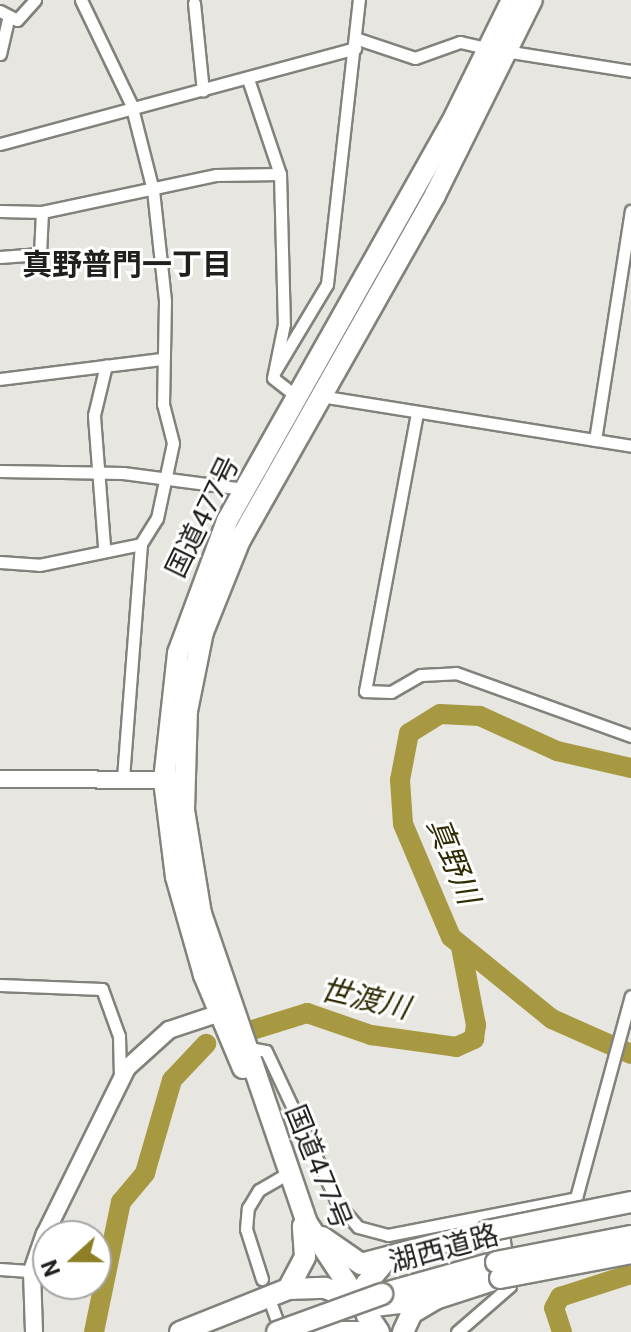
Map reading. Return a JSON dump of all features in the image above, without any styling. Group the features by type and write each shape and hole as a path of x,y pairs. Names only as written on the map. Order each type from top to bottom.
{"highway":[{"name":"国道477号","path":"367,1313 296,1194 239,1047 194,885 173,780 190,692 214,599 501,51 512,0"},
{"name":"国道477号","path":"239,1047 217,1014 180,897 173,780 184,631 244,489 532,0"},
{"path":"296,1194 334,1252 355,1263 386,1260 487,1231 631,1202"},
{"path":"288,1289 305,1249 296,1194"},
{"name":"湖西道路","path":"279,1332 367,1313 498,1270 631,1236"},
{"path":"403,1332 412,1313 498,1270 631,1253"},
{"path":"367,1313 369,1276 386,1260"},
{"path":"180,1332 288,1289 367,1313"},
{"path":"322,1332 338,1318 435,1299"},
{"path":"322,1332 367,1313"}],"street":[{"path":"0,54 4,16 35,0"},
{"path":"81,0 131,104 153,190 165,301 160,359 173,443 163,476 157,518 141,544 123,711 123,779"},
{"path":"275,371 327,284 359,0"},
{"path":"194,3 203,91"},
{"path":"0,144 131,104 249,82 356,44 415,58 460,42 631,71"},
{"path":"249,82 280,174 284,324 275,383 296,398 320,396 631,446"},
{"path":"0,211 42,212 216,175 280,174"},
{"path":"595,440 631,211"},
{"path":"0,257 40,254 42,212"},
{"path":"0,379 160,359"},
{"path":"104,546 94,415 106,365"},
{"path":"417,413 365,691 391,692 421,675 456,673 631,736"},
{"path":"0,471 163,476 244,489"},
{"path":"0,562 39,565 104,546 141,544"},
{"path":"0,779 173,780"},
{"path":"0,985 102,989 119,1036 120,1082"},
{"path":"239,1047 266,1051 320,1170 358,1227 388,1235 473,1213 500,1214 576,1198 615,1065 631,996"},
{"path":"56,1220 120,1082 169,1030 217,1014"},
{"path":"262,1279 246,1229 248,1208 259,1190 288,1173"},
{"path":"457,1332 510,1286 500,1214"},
{"path":"0,1269 32,1271"},
{"path":"33,1300 34,1332"},
{"path":"272,1307 279,1332"}],"waterway":[{"name":"真野川","path":"631,768 557,751 480,716 440,714 409,733 400,780 403,824 451,937 552,1019 631,1054"},
{"name":"世渡川","path":"246,1032 307,1013 371,1035 456,1047 474,1039 476,1025 461,947"},
{"name":"世渡川","path":"94,1332 121,1202 145,1173 172,1080 206,1044"},
{"name":"真野川","path":"562,1332 554,1308 560,1297 631,1274"}],"district":[{"name":"真野普門一丁目","path":"127,265"}]}
